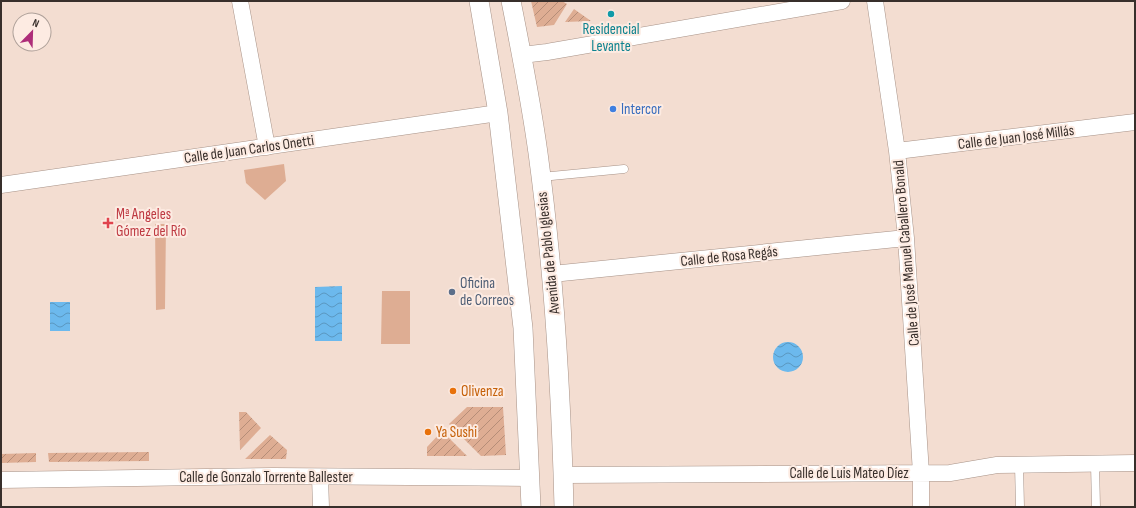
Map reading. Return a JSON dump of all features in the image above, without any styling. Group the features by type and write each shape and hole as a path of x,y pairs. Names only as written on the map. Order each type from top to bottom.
{"street":[{"path":"240,1 267,147"},
{"path":"479,1 498,113 523,328 531,507"},
{"name":"Avenida de Pablo Iglesias","path":"511,1 522,55 541,177 552,274 559,379 564,507"},
{"path":"522,55 547,52 842,1"},
{"name":"Calle de José Manuel Caballero Bonald","path":"875,1 897,152 906,238 921,472 921,507"},
{"name":"Calle de Juan Carlos Onetti","path":"1,185 498,113"},
{"name":"Calle de Juan José Millás","path":"897,152 1135,122"},
{"name":"Calle de Rosa Regás","path":"552,274 906,238"},
{"name":"Calle de Luis Mateo Díez","path":"563,475 950,473 996,466 1135,463"},
{"name":"Calle de Gonzalo Torrente Ballester","path":"1,480 273,476 530,478"},
{"path":"320,477 321,507"}],"lane":[{"path":"541,177 624,169"},
{"path":"1095,464 1096,507"},
{"path":"1019,465 1020,507"}],"shaded area":[{"path":"531,1 562,1 567,4 554,25 537,27"},
{"path":"574,9 591,21 565,22"},
{"path":"284,164 286,181 265,200 246,183 244,170"},
{"path":"155,224 166,224 165,309 156,310"},
{"path":"382,291 410,291 410,344 381,344"},
{"path":"467,407 503,407 506,455 481,456 449,424"},
{"path":"239,412 246,412 261,428 240,450"},
{"path":"442,431 467,456 427,456 427,447"},
{"path":"270,435 287,450 286,459 245,459"},
{"path":"149,452 149,461 49,462 48,453"},
{"path":"36,453 36,462 1,463 1,454"}],"water":[{"path":"342,286 342,341 315,341 315,287"},
{"path":"50,302 70,302 70,331 50,331"},
{"path":"788,342 799,346 803,357 799,368 788,372 777,368 773,357 777,346"}],"place":[{"name":"Residencial Levante","path":"611,14"},
{"name":"Intercor","path":"613,109"},
{"name":"Mª Angeles Gómez del Río","path":"108,223"},
{"name":"Oficina de Correos","path":"452,292"},
{"name":"Olivenza","path":"453,391"},
{"name":"Ya Sushi","path":"428,432"}]}
